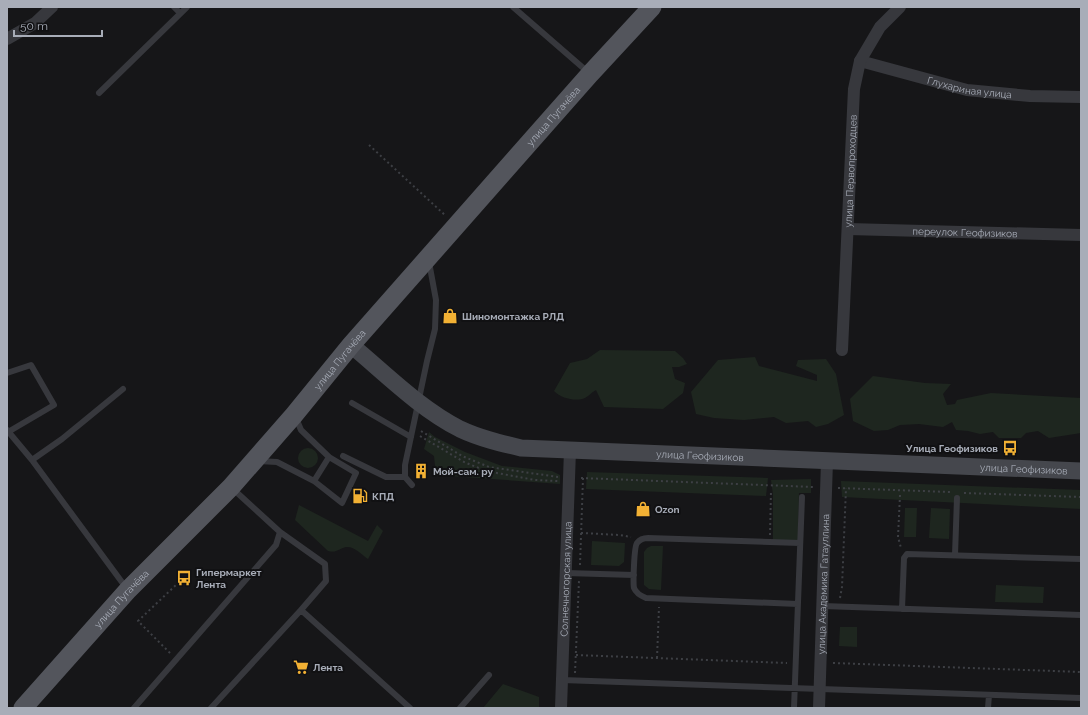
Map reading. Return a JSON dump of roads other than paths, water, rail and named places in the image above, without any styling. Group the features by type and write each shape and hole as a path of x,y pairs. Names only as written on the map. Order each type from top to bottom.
{"main road":[{"name":"улица Пугачёва","path":"23,708 128,590 231,487 294,415 351,345 590,74 652,7"}],"street":[{"path":"7,39 35,23 52,7"},
{"name":"улица Первопроходцев","path":"842,350 854,89 860,61 880,27 900,7"},
{"name":"Глухариная улица","path":"860,61 967,90 1024,96 1081,97"},
{"name":"переулок Геофизиков","path":"848,229 1081,235"},
{"name":"улица Геофизиков","path":"351,345 418,402 446,422 483,438 521,448 1081,471"},
{"name":"Солнечногорская улица","path":"562,708 570,450"},
{"name":"улица Академика Гатауллина","path":"819,708 828,461"}],"lane":[{"path":"174,7 180,14"},
{"path":"99,93 187,7"},
{"path":"513,7 590,74"},
{"path":"412,485 405,477 405,465 435,329 436,300 428,258"},
{"path":"7,373 31,365 54,405 8,431 32,460 128,590"},
{"path":"32,460 62,439 123,389"},
{"path":"352,403 412,432"},
{"path":"254,460 277,462 314,481 342,503 356,473 329,457 301,430 294,415"},
{"path":"343,456 386,477 405,477"},
{"path":"314,481 329,457"},
{"path":"211,708 326,581 325,564 280,532 231,487"},
{"path":"794,708 802,497"},
{"path":"955,555 957,498"},
{"path":"134,708 276,545 280,532"},
{"path":"798,604 646,598 639,594 634,587 634,575 635,548 639,541 643,538 800,543"},
{"path":"902,609 904,558 905,556 911,554 1081,560"},
{"path":"566,573 634,575"},
{"path":"823,606 1081,615"},
{"path":"301,610 410,708"},
{"path":"460,708 488,675"},
{"path":"562,680 1081,698"},
{"path":"988,695 988,708"}],"place":[{"name":"Шиномонтажка РЛД","path":"450,316"},
{"name":"Улица Геофизиков","path":"1010,448"},
{"name":"Мой-сам. ру","path":"421,471"},
{"name":"КПД","path":"360,496"},
{"name":"Ozon","path":"643,509"},
{"name":"Гипермаркет Лента","path":"184,578"},
{"name":"Лента","path":"301,667"}]}
